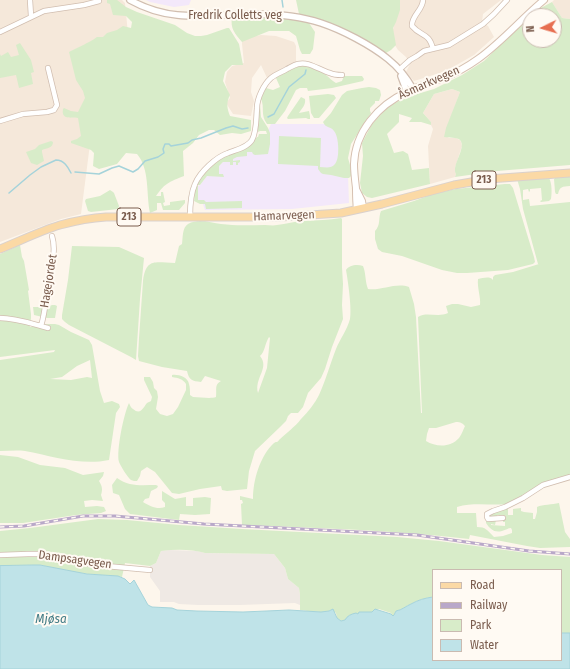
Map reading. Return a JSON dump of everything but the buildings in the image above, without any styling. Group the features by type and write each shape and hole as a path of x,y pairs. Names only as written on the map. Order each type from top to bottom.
{"main road":[{"name":"Åsmarkvegen","path":"360,209 356,203 354,172 355,157 362,134 373,116 392,99 460,70 478,59 544,0"},
{"name":"Hamarvegen","path":"0,249 61,225 83,220 106,217 280,217 341,213 454,185 489,179 570,173"}],"street":[{"path":"30,0 32,16"},
{"name":"Fredrik Colletts veg","path":"130,0 146,8 182,16 274,15 294,17 321,23 337,29 368,45 388,59 399,70 413,89"},
{"path":"423,0 421,7 413,20 412,26 429,39 433,49"},
{"path":"399,70 410,60 424,52 449,45 483,24 507,0"},
{"path":"0,32 44,11 84,5 99,1"},
{"path":"190,217 193,190 197,180 220,156 246,145 251,141 254,135 258,100 270,79 294,66 302,64 311,65 335,75 342,75"},
{"path":"0,121 23,114 52,111 56,108 57,105 48,68"},
{"name":"Fredrik Colletts veg","path":"399,70 407,92"},
{"name":"Hagejordet","path":"41,326 46,305 54,247 52,236"},
{"path":"0,318 20,320 48,328"},
{"path":"502,518 490,519 487,517 487,514 493,510 506,507 543,485 570,477"},
{"name":"Dampsagvegen","path":"0,555 40,554 94,565 150,570"}],"shaded area":[{"path":"0,0 122,0 125,3 128,34 88,100 90,144 81,214 61,219 0,242"},
{"path":"146,0 191,0 189,5 174,7"},
{"path":"398,0 501,0 483,14 482,22 488,26 494,37 474,55 446,71 414,81 406,72 410,64 393,42 393,29"},
{"path":"554,0 570,0 570,19 562,18 562,8 556,8 552,2"},
{"path":"261,35 276,36 294,42 296,46 296,62 267,78 261,65 252,78 251,92 254,101 251,116 233,114 226,103 230,98 225,82 227,72 232,66 244,63 242,40 248,37"},
{"path":"452,89 460,92 445,133 449,138 456,138 461,142 462,146 455,168 456,174 455,177 430,184 428,146 433,129 431,122 423,113 434,94"},
{"path":"271,124 323,124 331,125 345,131 349,203 292,209 205,210 203,204 198,200 198,186 223,162 247,149 267,148 268,130"},
{"path":"161,551 197,551 205,553 274,554 285,568 288,579 299,588 300,605 295,603 198,605 160,602 160,591 150,577 150,566 156,563"}],"green space":[{"path":"107,0 117,0 126,7 175,25 187,33 195,36 207,35 229,28 239,44 243,65 232,65 225,72 223,81 230,95 227,106 230,116 251,120 251,131 241,134 232,133 220,135 214,130 209,130 199,135 193,143 183,151 184,176 168,183 156,196 161,196 161,192 163,192 165,202 163,203 164,206 170,205 170,202 185,200 185,203 179,210 163,210 161,203 157,203 157,210 150,213 146,174 137,154 126,153 117,164 99,169 93,166 94,153 91,150 71,143 71,141 81,136 78,118 70,118 65,116 63,109 78,112 85,98 83,91 76,80 69,52 97,37 103,37 107,33 117,30 123,26 131,28 132,22 126,16 113,15 110,4 107,3"},
{"path":"296,0 400,0 400,10 393,28 396,45 386,53 327,22 299,14"},
{"path":"552,2 556,8 541,8"},
{"path":"232,18 284,18 309,23 315,32 313,49 310,54 302,54 296,36 289,31 269,31 242,42 232,28"},
{"path":"562,18 570,19 570,165 497,171 455,177 455,170 462,143 457,138 444,137 460,92 452,89 434,94 423,113 431,122 431,125 421,122 409,122 412,118 399,114 399,122 387,134 394,153 403,151 408,154 412,170 429,168 430,184 372,198 367,197 362,193 360,183 363,156 362,143 372,124 388,107 404,98 434,89 462,75 484,61 522,24 522,48 562,48"},
{"path":"20,43 31,60 34,72 31,73 33,84 19,88 16,75 0,78 0,54 1,56 8,52 11,57 19,55 16,45"},
{"path":"299,66 306,66 317,70 336,83 342,81 344,76 362,76 364,79 363,81 332,88 308,91 307,88 300,88 296,90 285,111 275,124 267,124 263,114 261,99 266,88 273,90 280,87 276,78"},
{"path":"369,87 380,90 381,95 379,101 375,101 370,108 371,113 351,144 348,158 352,172 349,178 323,174 318,169 318,166 278,164 279,136 321,138 320,167 332,167 337,161 338,157 337,138 333,129 326,126 323,122 331,113 342,95 347,91"},
{"path":"328,94 334,95 336,98 319,118 314,118 311,113 309,96"},
{"path":"301,97 305,99 305,103 299,113 309,111 310,119 288,119 288,116"},
{"path":"260,103 261,117 270,133 268,154 255,155 252,152 247,152 247,156 233,159 233,161 240,160 238,165 236,165 236,162 233,162 233,165 230,165 230,162 223,162 219,166 219,174 223,174 224,177 207,176 200,185 197,185 208,170 222,158 254,141 259,134 267,134 266,131 258,132 257,129"},
{"path":"51,141 53,142 52,146 42,150 44,161 37,165 31,163 26,152"},
{"path":"570,175 570,186 562,187 558,194 556,194 554,179 556,177"},
{"path":"549,178 552,191 551,199 549,201 540,201 542,200 541,188 530,189 529,192 528,189 523,190 523,200 529,199 530,206 570,202 570,476 564,477 509,504 476,504 457,507 457,513 476,513 477,527 484,528 494,537 512,533 512,530 509,528 502,531 492,530 486,523 486,520 496,520 495,525 491,525 505,526 503,517 506,516 497,515 489,518 488,515 508,509 508,515 513,515 513,509 521,508 521,511 533,513 533,519 535,519 537,507 559,503 565,532 570,539 570,547 540,548 470,535 469,539 384,531 242,525 241,504 243,503 242,500 240,500 240,496 253,499 254,484 258,469 269,448 296,425 319,395 336,349 349,323 349,288 346,270 353,265 363,266 368,289 378,289 399,285 409,287 416,317 422,413 418,317 421,315 440,315 448,313 446,306 452,304 471,307 480,305 478,279 488,278 493,280 495,275 513,272 539,264 523,209 517,179","holes":["456,422 465,426 459,438 451,444 443,446 426,441 429,428 436,428"]},
{"path":"510,184 513,188 534,257 535,262 533,264 508,270 457,273 442,270 402,256 382,252 378,249 375,239 375,231 378,226 381,211 433,194 456,189"},
{"path":"197,186 198,200 204,200 206,202 242,201 242,208 206,209 205,204 200,204 194,201"},
{"path":"110,190 114,193 119,206 118,209 88,211 85,201 86,199 100,196"},
{"path":"342,219 343,319 321,378 308,393 303,407 298,413 291,413 286,421 255,451 249,471 247,489 227,491 222,490 221,486 179,494 172,493 155,472 147,467 141,471 137,481 131,480 119,462 118,457 120,441 123,423 129,403 132,409 140,411 147,403 151,401 152,397 144,377 150,377 154,388 157,391 158,397 156,409 160,414 167,416 173,414 186,390 185,382 172,377 172,375 180,376 187,380 190,395 193,397 216,397 217,386 221,381 205,376 201,382 195,381 191,380 187,371 139,361 138,356 143,281 144,273 149,265 157,262 175,263 179,246 182,244 183,233 186,226 196,221 232,225 274,225 297,221","holes":["269,337 267,368 258,393 258,383 263,369 263,360 260,356"]},
{"path":"20,245 29,290 31,314 30,327 48,324 59,325 89,340 92,345 100,391 104,403 112,401 119,404 120,407 116,413 109,460 88,462 56,458 25,451 0,451 0,360 54,352 55,350 0,357 0,254","holes":["90,360 92,378 87,377 71,380 50,379 62,377 77,366"]},
{"path":"72,246 119,247 144,258 136,360 69,325 62,319"},
{"path":"52,305 57,306 55,318 34,315 33,307 48,307"},
{"path":"0,455 18,457 40,465 65,468 83,475 104,472 99,481 102,488 101,495 103,501 84,501 85,507 104,507 106,511 101,513 23,523 0,523"},
{"path":"117,478 131,484 158,486 151,491 149,498 145,499 143,502 156,508 165,507 165,503 162,500 162,491 175,499 186,497 186,506 193,506 193,498 211,498 210,514 180,514 179,520 130,514 125,509 119,495 113,493 112,485"},
{"path":"98,519 127,520 242,529 397,537 439,541 542,555 570,557 570,633 562,633 562,569 432,569 432,597 416,601 396,611 392,616 391,613 379,609 372,612 351,615 345,620 341,621 337,618 336,613 331,610 320,612 300,610 299,588 288,579 285,568 274,554 205,553 183,550 161,551 156,563 150,566 125,563 122,577 77,573 40,565 0,566 0,531"}],"water":[{"name":"Mjøsa","path":"40,565 87,574 118,576 125,579 130,584 134,580 148,605 152,607 172,608 177,610 243,612 289,610 321,612 333,609 337,618 341,621 345,620 352,614 358,614 359,612 372,612 375,609 393,616 396,611 422,599 432,597 432,661 562,661 562,633 570,633 570,669 0,669 0,566"}],"waterway":[{"path":"282,0 283,7"},
{"path":"268,117 274,114 289,87 305,74 306,70"},
{"path":"75,172 99,174 119,166 133,172 145,161 158,157 164,153 163,149 165,144 169,144 171,146 188,143 192,140 233,126 242,129 248,128"},
{"path":"9,193 41,167 56,160 59,160 67,166 71,173"}],"railway":[{"path":"0,527 24,526 83,516 115,516 204,524 417,535 529,551 570,554"}]}
